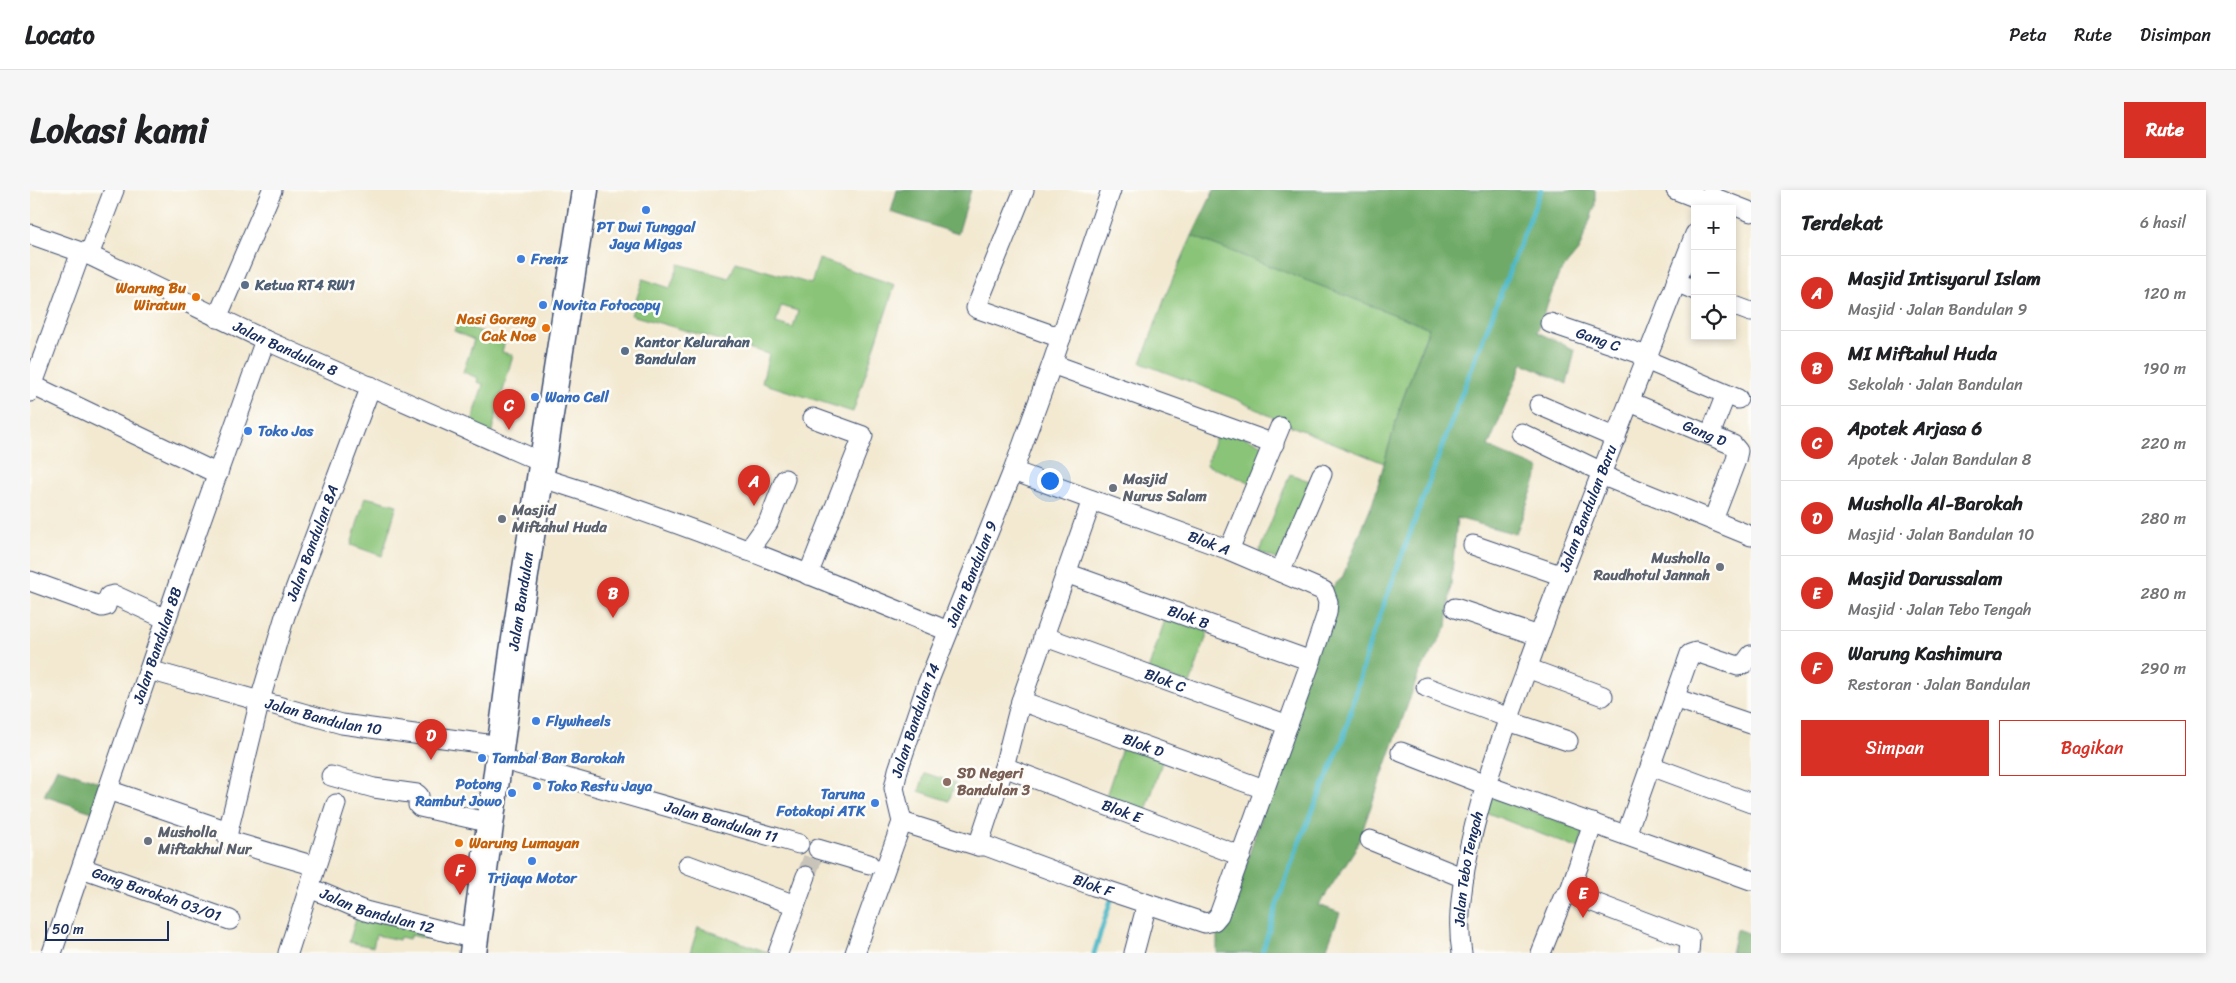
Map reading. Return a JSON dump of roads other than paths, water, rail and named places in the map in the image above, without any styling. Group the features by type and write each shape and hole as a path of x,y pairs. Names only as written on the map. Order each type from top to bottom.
{"main road":[{"name":"Jalan Bandulan","path":"474,946 501,753 512,656 585,190"}],"street":[{"path":"114,190 85,254 31,388 218,474"},
{"path":"217,318 272,190"},
{"path":"1024,190 976,308 1061,338"},
{"name":"Jalan Bandulan 9","path":"540,469 948,630 1013,471 1052,364 1111,190"},
{"path":"1676,190 1751,212"},
{"name":"Jalan Bandulan 8","path":"30,234 85,254 217,318 371,386 540,469"},
{"name":"Jalan Bandulan Baru","path":"1485,785 1560,575 1616,438 1691,244"},
{"path":"1676,282 1691,288"},
{"path":"1736,306 1751,312"},
{"name":"Gang C","path":"1550,323 1647,358 1732,396 1710,435"},
{"name":"Jalan Bandulan 8B","path":"52,953 166,619 265,340"},
{"path":"1052,364 1274,444"},
{"name":"Jalan Bandulan 8A","path":"228,831 260,700 288,607 371,386"},
{"name":"Gang D","path":"1630,402 1733,445 1738,451 1713,520"},
{"path":"1539,405 1616,438"},
{"path":"808,575 862,436 814,418"},
{"path":"1229,550 1280,427"},
{"path":"1521,433 1602,473 1751,536"},
{"name":"Blok A","path":"1013,471 1229,550 1324,591 1328,602 1327,613 1311,661"},
{"path":"1280,572 1322,474"},
{"path":"748,551 768,523 785,478"},
{"path":"978,846 1004,767 1021,700 1092,500"},
{"path":"1472,545 1560,575"},
{"name":"Blok B","path":"1066,573 1311,661"},
{"path":"30,581 102,607 106,606 109,596 114,595 166,619"},
{"path":"1455,608 1539,636"},
{"name":"Jalan Bandulan 14","path":"902,822 894,781 948,630"},
{"name":"Blok C","path":"1043,636 1288,725"},
{"path":"1626,835 1692,651 1738,666 1745,663 1751,655"},
{"path":"1241,856 1311,661"},
{"path":"1527,668 1603,696"},
{"name":"Jalan Bandulan 10","path":"149,670 342,724 501,753"},
{"path":"1426,688 1568,741"},
{"path":"1674,698 1751,724"},
{"name":"Blok D","path":"1021,700 1264,790"},
{"path":"1400,752 1485,785 1751,880"},
{"name":"Jalan Bandulan 11","path":"501,753 799,844"},
{"path":"1651,766 1751,803"},
{"name":"Blok E","path":"1004,767 1241,856"},
{"path":"331,776 374,788 417,794 420,807 491,823"},
{"name":"Jalan Tebo Tengah","path":"1462,953 1459,936 1460,905 1470,843 1485,785"},
{"path":"108,790 228,831 227,838 230,841 316,866"},
{"path":"288,953 336,804"},
{"path":"855,953 878,867 902,822"},
{"name":"Blok F","path":"902,822 978,846 986,846 1147,904 1205,922 1210,922 1219,915 1241,856"},
{"path":"1541,953 1563,898 1569,893 1593,823"},
{"path":"1370,840 1464,878"},
{"path":"818,849 878,867"},
{"path":"688,865 795,906"},
{"name":"Gang Barokah 03/01","path":"82,868 230,920"},
{"path":"778,953 806,876"},
{"name":"Jalan Bandulan 12","path":"309,888 338,898 351,906 365,911 474,946"},
{"path":"1569,893 1690,939 1689,953"},
{"path":"1134,953 1147,904"}],"waterway":[{"path":"1262,953 1299,843 1343,739 1370,642 1460,398 1541,190"},
{"path":"1094,953 1111,900"}],"tunnel":[{"path":"806,876 816,849"}],"place":[{"name":"PT Dwi Tunggal Jaya Migas","path":"646,210"},
{"name":"Frenz","path":"521,259"},
{"name":"Ketua RT4 RW1","path":"245,285"},
{"name":"Warung Bu Wiratun","path":"196,297"},
{"name":"Novita Fotocopy","path":"543,305"},
{"name":"Nasi Goreng Cak Noe","path":"546,328"},
{"name":"Kantor Kelurahan Bandulan","path":"625,351"},
{"name":"Wano Cell","path":"535,397"},
{"name":"Apotek Arjasa 6","path":"509,430"},
{"name":"Toko Jos","path":"248,431"},
{"name":"Masjid Nurus Salam","path":"1113,488"},
{"name":"Masjid Intisyarul Islam","path":"754,506"},
{"name":"Masjid Miftahul Huda","path":"502,519"},
{"name":"Musholla Raudhotul Jannah","path":"1720,567"},
{"name":"MI Miftahul Huda","path":"613,618"},
{"name":"Flywheels","path":"536,721"},
{"name":"Tambal Ban Barokah","path":"482,758"},
{"name":"Musholla Al-Barokah","path":"431,760"},
{"name":"SD Negeri Bandulan 3","path":"947,782"},
{"name":"Toko Restu Jaya","path":"537,786"},
{"name":"Potong Rambut Jowo","path":"512,793"},
{"name":"Taruna Fotokopi ATK","path":"875,803"},
{"name":"Musholla Miftakhul Nur","path":"148,841"},
{"name":"Warung Lumayan","path":"459,843"},
{"name":"Trijaya Motor","path":"532,861"},
{"name":"Warung Kashimura","path":"460,895"},
{"name":"Masjid Darussalam","path":"1583,918"}]}
